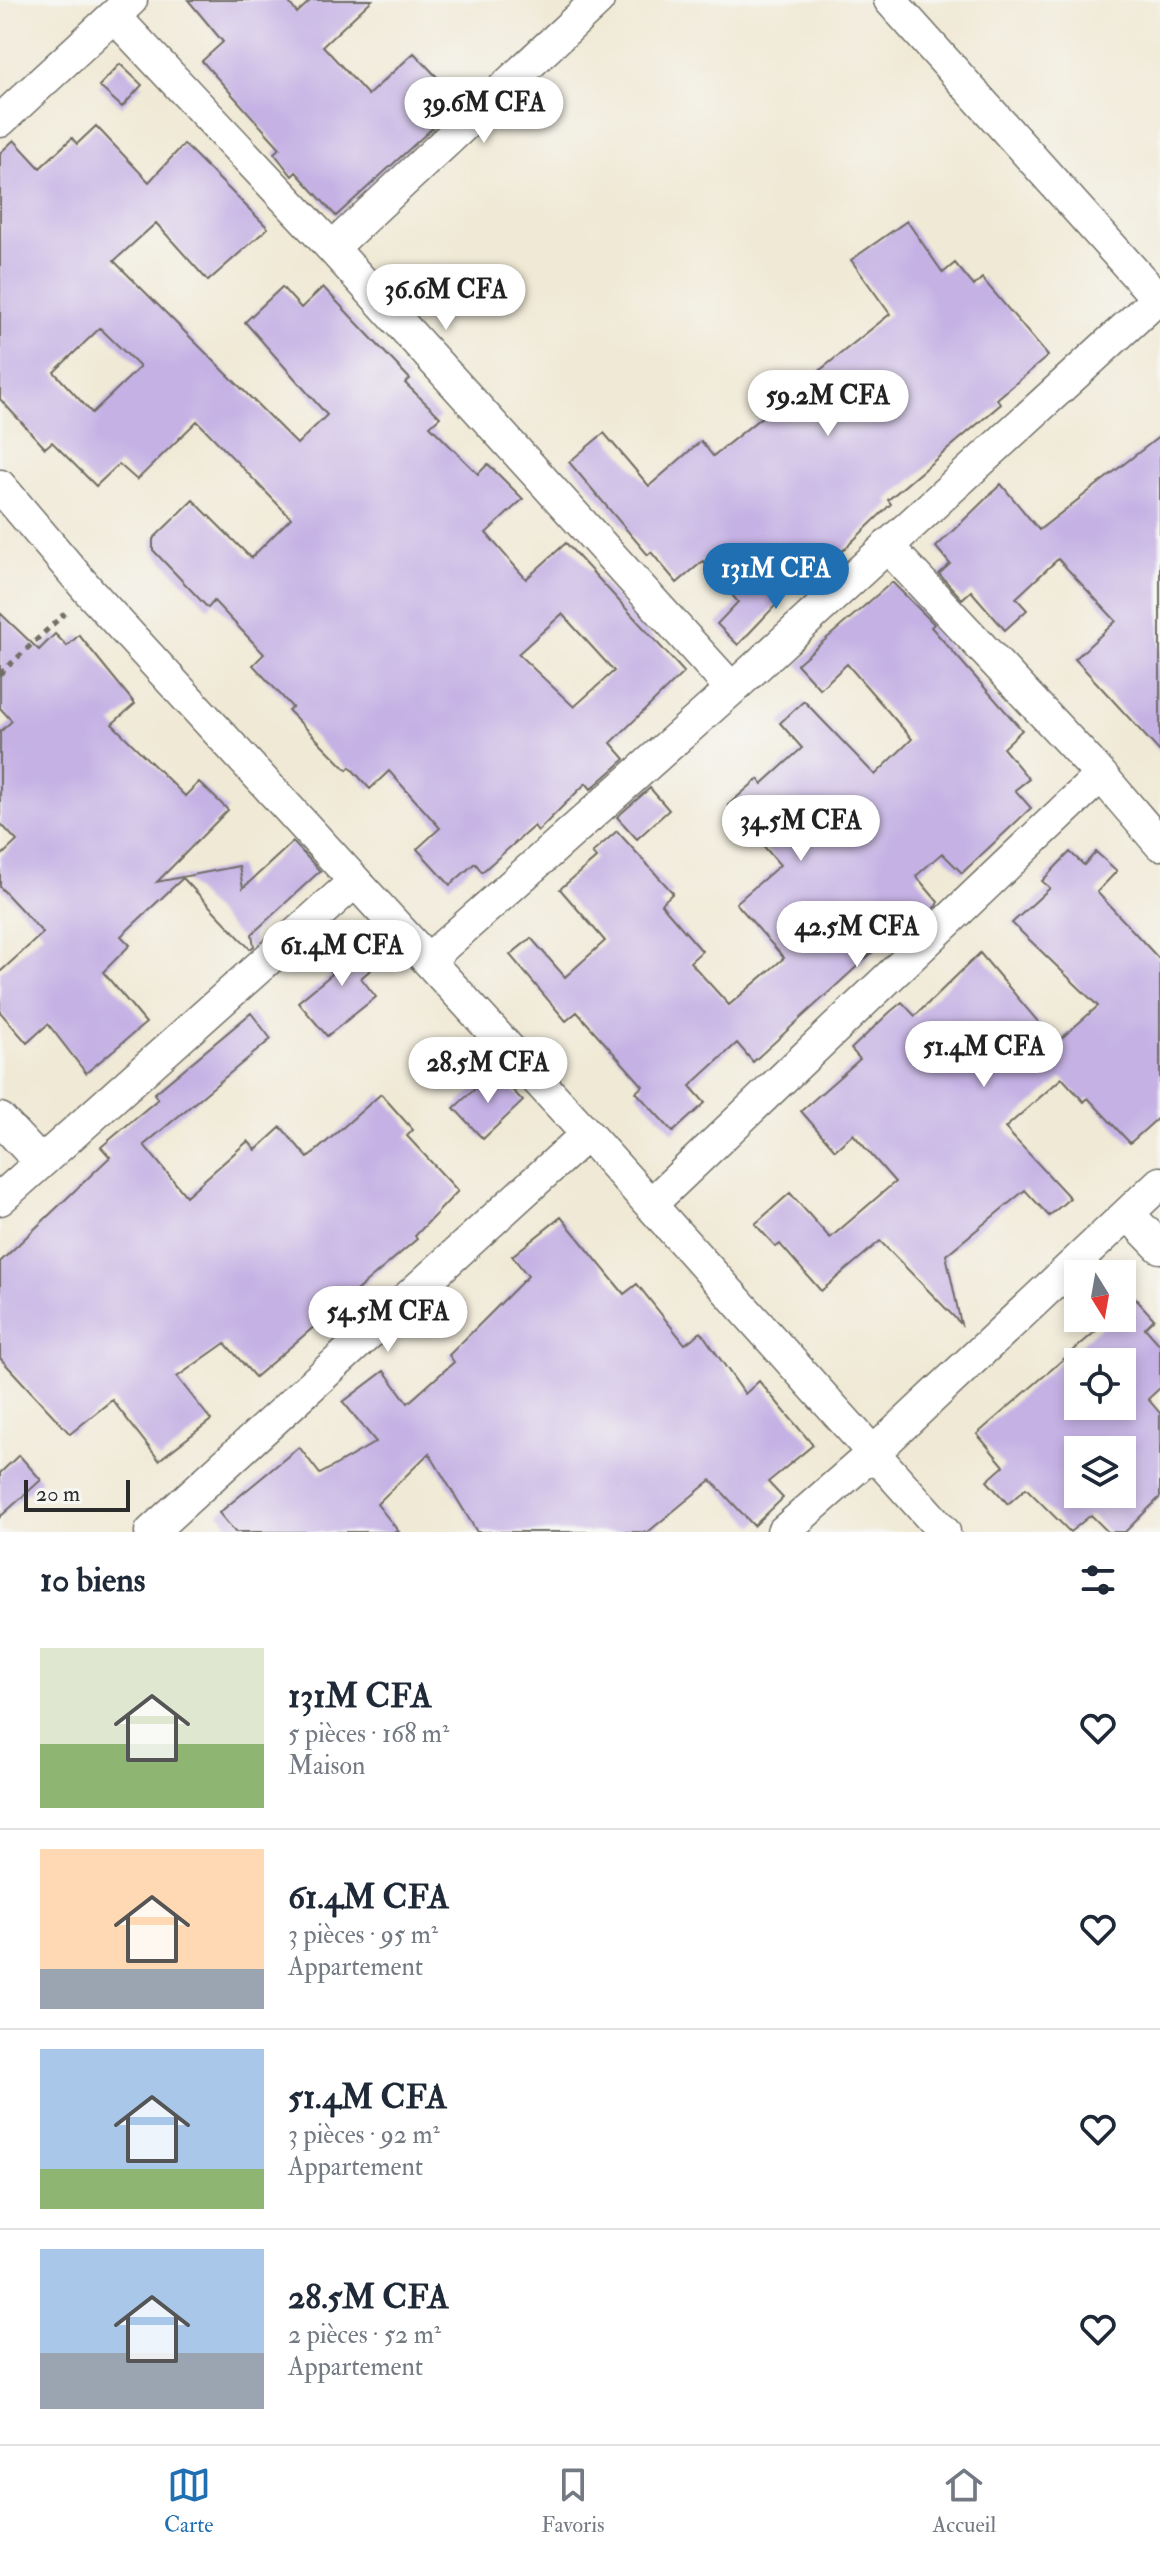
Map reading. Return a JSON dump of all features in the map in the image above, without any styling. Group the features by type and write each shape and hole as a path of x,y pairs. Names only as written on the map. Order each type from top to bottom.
{"street":[{"path":"332,248 598,0"},
{"path":"428,960 732,689 1159,300 891,0"},
{"path":"0,121 123,8 332,248 732,689"},
{"path":"0,486 89,591 353,883 428,960 651,1204 944,1532"},
{"path":"887,546 1101,775 1160,844"},
{"path":"651,1204 1101,775"},
{"path":"0,1199 353,883"},
{"path":"0,1119 40,1162"},
{"path":"151,1532 587,1134"},
{"path":"783,1532 872,1454 1160,1183"},
{"path":"1128,1214 1160,1247"}],"path":[{"path":"0,674 89,591"}],"building":[{"path":"188,0 287,0 297,13 311,0 372,0 323,46 368,95 414,53 461,102 336,216 296,172 292,176 274,153 280,148 202,61 223,42"},
{"path":"120,64 142,85 122,107 99,86"},
{"path":"96,126 149,182 184,144 268,228 208,281 156,223 114,261 297,444 327,415 245,322 282,287 301,308 323,287 410,379 405,383 440,417 430,426 478,474 488,464 523,499 486,533 526,579 566,543 684,672 611,743 625,759 591,789 586,783 538,831 534,826 482,872 475,863 450,885 417,849 440,828 389,771 370,789 350,767 347,770 288,710 292,707 253,665 264,654 214,601 208,608 153,550 153,539 193,500 251,558 291,518 197,421 137,480 119,464 96,486 52,442 45,448 0,399 0,153 14,140 40,168 72,138 77,144","holes":["100,328 140,367 92,413 54,372","562,614 614,671 574,707 518,654"]},
{"path":"907,221 943,273 955,263 974,286 982,278 1048,356 997,399 1001,404 888,500 891,504 834,559 831,556 792,593 789,591 738,645 717,624 738,602 703,561 677,583 651,552 648,555 569,462 604,433 649,486 701,441 713,456 890,314 851,260"},
{"path":"1160,436 1160,752 1075,659 1116,621 1058,559 1016,598 1027,610 1005,630 971,591 962,599 939,574 950,564 936,547 1001,484 1039,530"},
{"path":"892,582 934,624 931,627 1022,730 1003,748 1029,779 1015,790 1031,808 962,873 942,853 916,876 938,902 936,906 895,944 889,937 753,1062 737,1043 690,1086 705,1103 673,1132 636,1092 643,1086 577,1012 566,1021 510,955 531,938 565,977 605,941 560,889 596,858 592,853 617,831 673,893 661,904 702,951 690,962 729,1005 784,958 736,903 780,865 728,805 758,779 762,784 802,748 780,723 804,701 875,775 912,739 847,664 820,689 797,664"},
{"path":"0,613 39,650 55,634 67,646 79,635 135,704 112,724 185,796 199,782 228,810 157,882 239,866 243,888 293,842 320,871 252,934 254,946 250,949 183,878 121,936 130,945 103,972 146,1023 86,1073 48,1024 27,1043 0,1012 0,972 43,933 0,887 0,857 17,841 0,823 0,732 12,721 0,708"},
{"path":"650,788 669,810 637,839 617,817"},
{"path":"1070,852 1084,865 1096,852 1117,871 1097,892 1160,960 1160,1116 1130,1143 1088,1098 1084,1102 1062,1078 1005,1128 1070,1198 1049,1216 1025,1190 946,1255 961,1324 880,1241 821,1291 780,1244 776,1247 755,1224 790,1193 830,1238 895,1182 853,1134 835,1150 801,1111 860,1059 851,1049 890,1012 902,1002 915,1016 980,953 1056,1043 1098,1006 1012,923 1050,888 1042,881"},
{"path":"357,936 380,962 361,978 376,997 327,1036 298,1002 332,974 324,964"},
{"path":"251,1013 271,1039 144,1145 186,1196 248,1141 256,1150 281,1127 308,1158 381,1094 413,1130 407,1136 458,1191 415,1236 417,1239 255,1377 225,1343 177,1377 211,1420 159,1460 112,1400 70,1434 0,1358 0,1262 110,1157 101,1147 158,1099 154,1094"},
{"path":"494,1071 523,1101 483,1139 454,1108"},
{"path":"561,1217 624,1294 637,1284 685,1344 701,1332 745,1394 759,1381 813,1445 768,1482 783,1498 754,1526 711,1480 648,1532 477,1532 429,1453 377,1504 399,1532 235,1532 219,1513 299,1447 320,1474 376,1442 343,1402 384,1371 408,1403 454,1362 449,1355 528,1276 512,1256"},
{"path":"1136,1299 1154,1319 1145,1328 1160,1345 1160,1388 1148,1399 1160,1413 1160,1497 1125,1532 1108,1532 1091,1515 1070,1532 1026,1488 1008,1504 987,1481 1004,1466 977,1434 1064,1359 1064,1420 1136,1420 1136,1348 1076,1348 1095,1332 1136,1332"},
{"path":"19,1455 41,1480 0,1517 0,1473"}]}
